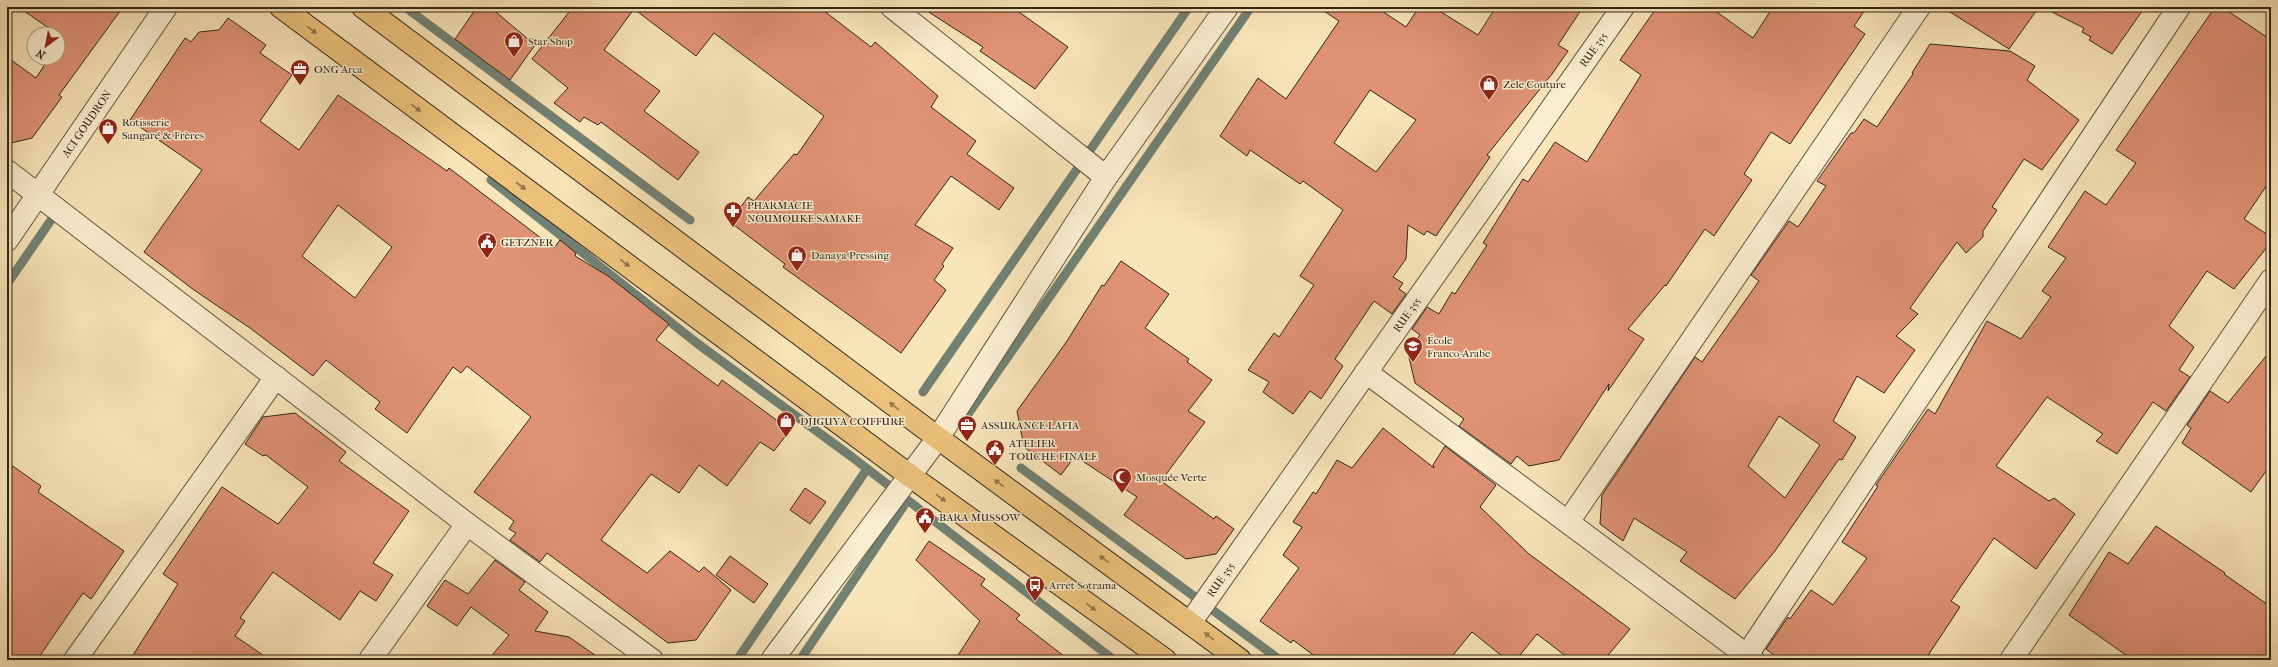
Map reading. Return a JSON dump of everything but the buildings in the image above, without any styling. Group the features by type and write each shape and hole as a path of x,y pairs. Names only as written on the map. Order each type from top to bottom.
{"main road":[{"path":"281,7 909,475 1165,660"},
{"path":"363,7 938,438 1240,660"}],"street":[{"name":"ACI GOUDRON","path":"7,240 166,7"},
{"path":"892,7 1106,177"},
{"path":"772,660 938,438 1106,177 1226,7"},
{"name":"RUE 355","path":"1190,622 1623,7"},
{"path":"1568,522 1919,7"},
{"path":"1366,372 1750,658 2179,7"},
{"path":"7,171 39,194 467,524 652,660"},
{"path":"2011,660 2271,280"},
{"path":"75,660 276,377"},
{"path":"370,660 467,524"}],"waterway":[{"path":"405,7 690,220"},
{"path":"923,392 1189,7"},
{"path":"966,417 1251,7"},
{"path":"491,180 698,344 852,457 1114,660"},
{"path":"7,284 58,210"},
{"path":"1021,468 1280,660"},
{"path":"737,660 867,469"},
{"path":"800,660 907,501"}],"place":[{"name":"Star Shop","path":"514,58"},
{"name":"ONG Arca","path":"300,86"},
{"name":"Zele Couture","path":"1489,101"},
{"name":"Rotisserie Sangaré & Frères","path":"108,145"},
{"name":"PHARMACIE NOUMOUKE SAMAKE","path":"733,228"},
{"name":"GETZNER","path":"487,259"},
{"name":"Danaya Pressing","path":"797,272"},
{"name":"École Franco-Arabe","path":"1413,363"},
{"name":"DJIGUYA COIFFURE","path":"786,438"},
{"name":"ASSURANCE LAFIA","path":"967,442"},
{"name":"ATELIER TOUCHE FINALE","path":"995,466"},
{"name":"Mosquée Verte","path":"1122,494"},
{"name":"BARA MUSSOW","path":"925,534"},
{"name":"Arrêt Sotrama","path":"1035,602"}]}
